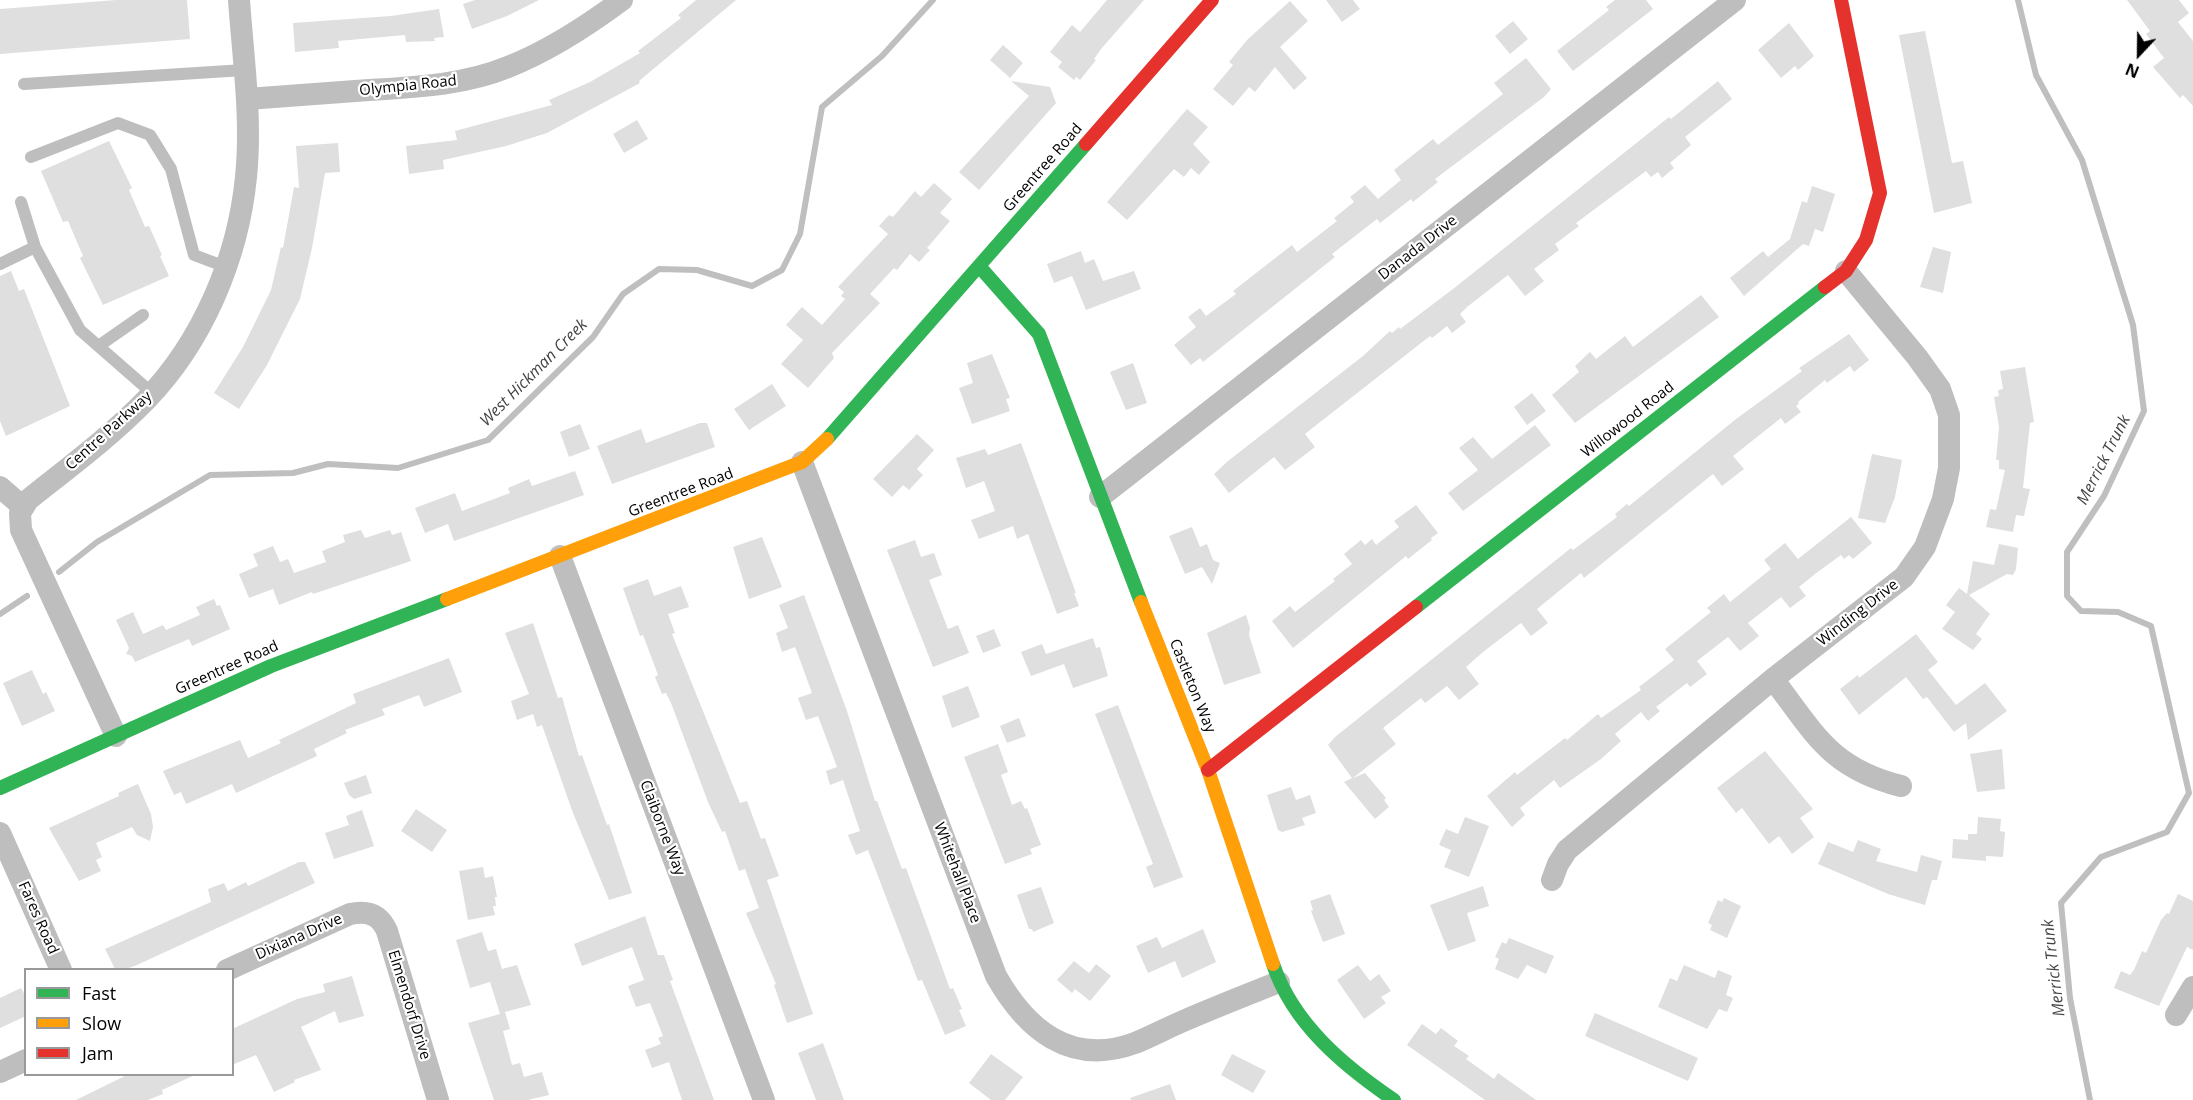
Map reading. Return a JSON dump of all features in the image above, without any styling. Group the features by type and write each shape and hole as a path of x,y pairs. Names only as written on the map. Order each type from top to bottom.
{"street":[{"name":"Centre Parkway","path":"23,507 28,500 100,442 152,393 186,348 212,302 226,267 241,209 246,177 246,99 239,0"},
{"name":"Olympia Road","path":"246,99 436,86 474,78 508,67 537,54 569,37 622,0"},
{"name":"Greentree Road","path":"0,788 271,666 802,462 826,440 1212,0"},
{"name":"Danada Drive","path":"1100,497 1735,0"},
{"name":"Willowood Road","path":"1208,770 1846,271 1866,240 1880,193 1840,0"},
{"name":"Castleton Way","path":"979,266 1039,334 1100,497 1208,770 1279,982 1308,1025 1330,1051 1359,1076 1394,1100"},
{"name":"Winding Drive","path":"1552,880 1567,850 1773,680 1904,577 1916,562 1932,534 1949,468 1949,415 1940,389 1846,271"},
{"name":"Whitehall Place","path":"802,462 996,976 1023,1017 1060,1043 1075,1048 1103,1050 1134,1043 1279,982"},
{"path":"0,487 23,507 21,530 116,736"},
{"name":"Claiborne Way","path":"560,556 764,1100"},
{"path":"1773,680 1827,749 1849,767 1876,780 1901,786"},
{"name":"Fares Road","path":"0,833 61,968"},
{"name":"Dixiana Drive","path":"229,968 350,914 360,912 374,915"},
{"name":"Elmendorf Drive","path":"374,915 383,922 387,931 438,1100"},
{"path":"2176,1015 2193,987"},
{"path":"0,1072 24,1061"}],"lane":[{"path":"24,84 244,70"},
{"path":"32,157 118,123 150,135 171,169 194,255 226,267"},
{"path":"21,202 35,247 80,330 100,345 152,393"},
{"path":"0,264 35,247"},
{"path":"100,345 143,315"}],"building":[{"path":"116,0 187,0 190,39 0,54 0,9"},
{"path":"475,0 539,0 507,16 472,29 463,4"},
{"path":"696,0 736,0 639,81 640,83 547,133 506,146 443,160 444,169 409,174 406,146 457,140 455,131 552,105 549,100 590,82 640,53 638,51 681,18 678,15"},
{"path":"1107,0 1144,0 1101,49 1094,59 1096,60 1080,80 1076,77 1074,80 1058,67 1062,62 1050,52 1072,25 1080,32"},
{"path":"1326,0 1353,0 1360,9 1342,22"},
{"path":"1615,0 1646,0 1653,9 1573,71 1557,51 1609,10 1606,7"},
{"path":"2127,0 2179,0 2189,13 2178,22 2193,41 2193,106 2183,95 2180,98 2153,67 2164,58 2146,34 2150,31"},
{"path":"1290,1 1308,21 1280,47 1307,78 1294,90 1275,67 1255,92 1249,87 1233,106 1213,89 1233,65 1229,62 1247,40"},
{"path":"439,9 444,37 434,38 435,41 406,42 405,35 338,41 339,48 295,52 293,23 391,16"},
{"path":"1513,21 1528,39 1510,54 1495,36"},
{"path":"1789,23 1814,56 1798,70 1795,66 1781,78 1758,50"},
{"path":"1925,31 1952,163 1963,161 1972,203 1934,213 1899,35"},
{"path":"1003,45 1023,63 1010,78 990,60"},
{"path":"1526,58 1551,89 1544,97 1435,179 1438,182 1413,202 1411,199 1380,223 1377,219 1332,254 1335,257 1203,362 1200,358 1191,365 1174,345 1196,327 1188,317 1200,308 1206,316 1236,294 1233,291 1292,245 1297,252 1337,221 1334,218 1354,202 1350,197 1365,185 1378,199 1401,180 1394,170 1433,139 1438,145 1503,94 1494,83"},
{"path":"1011,81 1050,87 1056,103 979,190 959,172 1029,96"},
{"path":"1718,81 1732,99 1685,137 1691,145 1670,163 1674,168 1662,178 1658,172 1651,177 1646,171 1576,223 1579,226 1555,244 1559,250 1534,269 1544,281 1525,296 1508,275 1460,314 1466,322 1452,333 1447,326 1432,338 1430,336 1305,434 1315,447 1285,470 1274,457 1229,493 1214,474 1228,461 1363,356 1390,331 1392,333 1399,327 1400,329 1453,289 1669,117 1671,119"},
{"path":"1187,109 1208,127 1193,144 1210,162 1199,175 1191,168 1184,177 1174,169 1127,220 1107,202"},
{"path":"637,120 648,139 624,153 613,134"},
{"path":"109,141 132,188 129,190 145,227 149,226 162,255 160,256 169,276 103,305 80,258 83,256 68,221 63,222 41,171"},
{"path":"338,143 340,172 325,173 312,248 300,299 267,365 239,409 214,393 243,347 271,290 281,247 283,248 294,187 299,188 296,146"},
{"path":"934,183 952,199 940,213 950,221 927,248 930,250 919,262 910,254 897,270 894,268 870,294 880,303 832,353 834,358 808,388 781,364 803,340 786,325 802,307 822,325 845,299 841,296 844,292 838,287 888,234 879,226 889,215 893,217 915,191 921,197"},
{"path":"1812,186 1835,194 1823,232 1815,229 1809,246 1803,244 1744,296 1730,278 1763,251 1768,257 1790,239 1802,201 1807,203"},
{"path":"1933,247 1951,252 1943,293 1920,287"},
{"path":"1081,251 1085,263 1094,259 1103,281 1134,271 1141,289 1086,310 1072,276 1054,283 1047,264"},
{"path":"11,271 19,291 24,289 70,406 6,436 0,421 0,276"},
{"path":"1701,295 1719,317 1575,423 1552,395 1579,372 1575,366 1590,352 1596,359 1625,336 1633,347"},
{"path":"1849,334 1869,360 1854,372 1850,366 1827,383 1825,380 1798,402 1796,406 1801,412 1785,424 1781,418 1733,456 1744,469 1722,486 1713,474 1584,578 1581,573 1537,609 1548,623 1531,636 1521,623 1483,652 1466,667 1479,684 1459,700 1447,686 1425,703 1421,698 1383,728 1396,744 1353,778 1365,773 1386,798 1384,800 1389,807 1375,819 1344,782 1352,778 1328,745 1335,737 1571,548 1573,550 1617,517 1615,514 1627,504 1629,506 1736,419 1802,371 1799,368"},
{"path":"992,354 1010,398 1006,399 1010,411 972,424 959,388 973,383 967,363"},
{"path":"1133,363 1147,403 1126,410 1110,372"},
{"path":"2025,367 2034,422 2030,423 2023,488 2030,489 2024,516 2016,515 2013,532 1986,527 1990,509 1996,510 2005,470 1999,469 1999,460 1996,460 1999,427 1994,397 1999,396 1998,390 2003,389 2000,371"},
{"path":"772,384 786,406 749,430 734,409"},
{"path":"1532,393 1546,411 1527,425 1514,407"},
{"path":"700,423 707,423 715,447 612,484 597,446 641,429 646,443"},
{"path":"580,424 590,449 569,457 560,432"},
{"path":"1535,425 1551,445 1463,511 1448,493 1478,470 1459,448 1473,437 1492,459"},
{"path":"917,434 934,450 917,469 923,475 909,490 903,485 892,497 873,479"},
{"path":"1021,443 1079,606 1057,614 1028,534 1017,539 1013,526 979,539 971,520 995,511 984,481 966,488 956,458 985,449 988,455"},
{"path":"1872,454 1902,460 1895,497 1885,523 1858,518"},
{"path":"575,471 584,495 454,541 448,524 425,533 415,508 455,493 462,511 510,493 508,488 529,479 532,486"},
{"path":"1416,505 1438,533 1431,538 1432,540 1408,559 1406,556 1293,648 1272,621 1290,606 1295,612 1335,581 1333,579 1352,564 1344,554 1361,540 1365,545 1372,539 1376,545 1399,527 1394,521"},
{"path":"1851,517 1872,543 1853,559 1849,555 1844,559 1841,555 1815,574 1799,587 1806,596 1790,608 1781,597 1748,623 1759,636 1740,651 1728,637 1697,661 1707,674 1690,687 1687,683 1656,707 1660,711 1648,721 1641,712 1615,734 1621,741 1601,759 1560,788 1554,780 1520,808 1525,815 1512,827 1487,796 1515,772 1517,775 1565,738 1567,740 1598,714 1601,718 1641,690 1639,687 1674,660 1665,649 1711,612 1707,608 1724,594 1730,602 1771,569 1764,560 1785,543 1798,559"},
{"path":"1192,527 1200,547 1207,544 1213,560 1220,563 1212,584 1202,567 1185,574 1169,536"},
{"path":"361,530 365,538 390,530 392,535 401,532 411,561 313,594 312,592 279,605 273,589 249,598 239,574 258,566 253,554 273,546 280,562 288,559 294,573 326,562 322,551 345,542 343,535"},
{"path":"762,537 782,587 749,599 733,547"},
{"path":"915,540 921,557 934,553 942,575 929,580 948,629 958,625 969,653 933,667 887,550"},
{"path":"1999,544 2018,548 2016,569 2013,575 2007,574 1969,595 1990,614 1976,634 1982,639 1973,650 1942,629 1955,612 1946,605 1959,588 1967,594 1973,561 1994,565"},
{"path":"648,579 654,596 681,586 689,607 668,614 675,633 672,634 740,803 747,801 761,839 765,838 779,876 767,880 813,1014 787,1023 774,985 776,984 746,913 759,908 745,869 739,871 725,831 722,832 708,802 671,703 666,693 662,694 655,677 658,675 643,635 640,636 623,588"},
{"path":"804,595 847,711 875,801 877,801 902,869 906,868 950,989 953,988 962,1009 959,1010 966,1026 945,1035 922,980 918,981 868,850 856,855 848,835 860,831 843,780 830,785 826,771 837,767 818,716 806,720 798,698 812,693 795,647 782,652 776,633 788,628 779,605"},
{"path":"214,599 217,606 220,605 230,629 192,646 189,639 135,662 132,656 126,654 129,648 116,620 133,612 143,634 163,625 166,630 200,615 196,607"},
{"path":"1246,615 1250,628 1249,635 1261,673 1224,685 1207,633"},
{"path":"533,623 558,698 562,697 579,756 582,755 607,825 609,824 632,893 609,900 573,813 542,725 537,727 533,714 517,720 511,701 529,694 505,633"},
{"path":"994,629 1001,646 983,653 976,636"},
{"path":"1916,634 1938,662 1928,670 1956,705 1985,683 2007,711 1968,740 1966,723 1954,732 1927,697 1923,699 1906,677 1859,715 1840,689 1858,675 1859,678"},
{"path":"1093,638 1096,648 1100,647 1108,676 1073,688 1064,664 1031,676 1021,652 1042,644 1046,654"},
{"path":"449,658 462,692 424,707 419,695 382,709 385,715 345,730 347,733 314,749 317,756 236,793 232,784 186,804 181,792 174,795 163,771 240,740 248,758 281,743 279,740 356,703 353,694"},
{"path":"32,670 43,694 46,692 55,711 22,726 3,683"},
{"path":"968,686 980,717 952,728 942,696"},
{"path":"1118,705 1183,877 1154,888 1146,867 1153,864 1095,714"},
{"path":"1019,718 1026,736 1007,743 1000,726"},
{"path":"998,744 1008,772 1001,775 1012,805 1021,801 1025,809 1027,808 1041,845 1030,849 1032,854 1005,864 964,757"},
{"path":"2002,749 2005,789 1977,792 1970,754"},
{"path":"1765,751 1813,809 1800,818 1814,837 1792,854 1779,836 1769,844 1742,808 1736,813 1717,788"},
{"path":"366,775 372,793 354,799 349,795 344,783"},
{"path":"138,784 151,814 153,827 150,841 137,835 132,827 96,843 102,857 96,860 101,871 79,881 49,828 119,796 118,793"},
{"path":"1291,787 1296,800 1310,795 1316,813 1302,818 1305,825 1282,832 1278,830 1267,795"},
{"path":"416,809 447,830 432,852 401,831"},
{"path":"362,810 374,846 334,859 325,833 349,825 346,816"},
{"path":"1465,817 1489,826 1469,877 1444,867 1451,850 1439,845 1446,829 1458,834"},
{"path":"1978,817 2001,819 2000,831 2005,832 2003,857 1986,856 1986,861 1952,858 1953,839 1968,840 1968,834 1977,834"},
{"path":"1858,840 1881,849 1876,861 1917,872 1921,855 1942,861 1937,880 1932,880 1925,905 1888,894 1818,864 1828,842 1853,852"},
{"path":"299,862 305,862 315,883 137,965 129,968 114,968 105,949 211,902 208,889 224,883 228,891 246,882 248,886"},
{"path":"483,867 485,878 493,876 497,897 495,897 496,906 493,906 495,915 468,920 459,871"},
{"path":"1483,886 1489,906 1467,913 1476,941 1448,951 1430,905"},
{"path":"1041,887 1054,923 1033,932 1029,929 1017,895"},
{"path":"1330,894 1345,934 1323,942 1311,911 1313,910 1310,901"},
{"path":"2178,894 2193,901 2193,950 2187,947 2159,1006 2114,988 2121,971 2130,975 2142,951 2146,953 2161,920 2167,913 2169,914"},
{"path":"1724,898 1741,906 1727,938 1710,930 1712,925 1708,923 1718,900 1722,902"},
{"path":"645,916 658,955 664,955 673,980 670,981 714,1100 682,1100 669,1062 652,1068 645,1050 661,1044 658,1038 663,1036 650,1003 636,1007 628,986 644,980 632,947 582,966 574,944"},
{"path":"1203,929 1216,962 1182,978 1175,961 1148,973 1136,946 1157,937 1162,948"},
{"path":"482,932 488,951 496,949 502,969 517,965 531,1005 505,1012 510,1029 503,1031 512,1065 520,1063 524,1077 542,1072 549,1095 528,1100 494,1100 468,1023 500,1014 490,982 470,988 456,940"},
{"path":"1509,938 1554,956 1546,974 1527,965 1518,979 1495,969 1499,959 1495,957 1502,942 1506,944"},
{"path":"1074,961 1089,973 1096,964 1111,976 1090,1001 1075,989 1072,993 1057,980"},
{"path":"1358,965 1370,981 1379,974 1391,991 1381,997 1386,1003 1364,1019 1337,980"},
{"path":"1684,965 1715,978 1718,970 1732,976 1726,995 1733,998 1727,1012 1719,1009 1707,1029 1658,1007 1670,978 1677,981"},
{"path":"352,976 364,1016 339,1023 335,1011 301,1027 321,1070 294,1080 295,1082 274,1092 256,1055 234,1064 234,1028 297,999 325,992 323,984"},
{"path":"21,988 24,993 24,1017 0,1028 0,998"},
{"path":"1595,1013 1698,1058 1688,1081 1585,1036"},
{"path":"1422,1024 1436,1034 1441,1028 1458,1041 1454,1046 1469,1056 1466,1059 1494,1079 1498,1073 1536,1100 1485,1100 1407,1045"},
{"path":"823,1043 844,1100 816,1100 798,1053"},
{"path":"991,1054 1023,1077 1005,1100 991,1100 969,1083"},
{"path":"1232,1054 1266,1071 1253,1093 1221,1075"},
{"path":"125,1076 193,1076 162,1090 163,1094 148,1100 76,1100"},
{"path":"1170,1084 1176,1100 1131,1100 1130,1098"}],"waterway":[{"name":"West Hickman Creek","path":"59,572 97,542 210,475 293,473 328,464 398,468 488,440 593,337 623,294 659,269 697,270 752,286 782,270 800,234 822,107 882,56 933,0"},
{"name":"Merrick Trunk","path":"2018,0 2036,75 2082,160 2133,325 2144,411 2104,496 2067,552 2067,596 2081,611 2118,612 2151,626 2189,793 2167,832 2101,857 2061,903 2070,998 2090,1100"},
{"name":"West Hickman Creek","path":"0,614 27,596"}],"traffic: fast":[{"path":"827,439 1086,144"},
{"path":"979,266 1039,334 1141,602"},
{"path":"1416,607 1825,287"},
{"path":"0,788 271,666 447,599"},
{"path":"1273,964 1293,1006 1322,1042 1357,1073 1394,1100"}],"traffic: slow":[{"path":"447,599 802,462 827,439"},
{"path":"1141,602 1208,770 1273,964"}],"traffic: jam":[{"path":"1086,144 1212,0"},
{"path":"1825,287 1846,271 1866,240 1880,193 1841,0"},
{"path":"1208,770 1416,607"}]}
